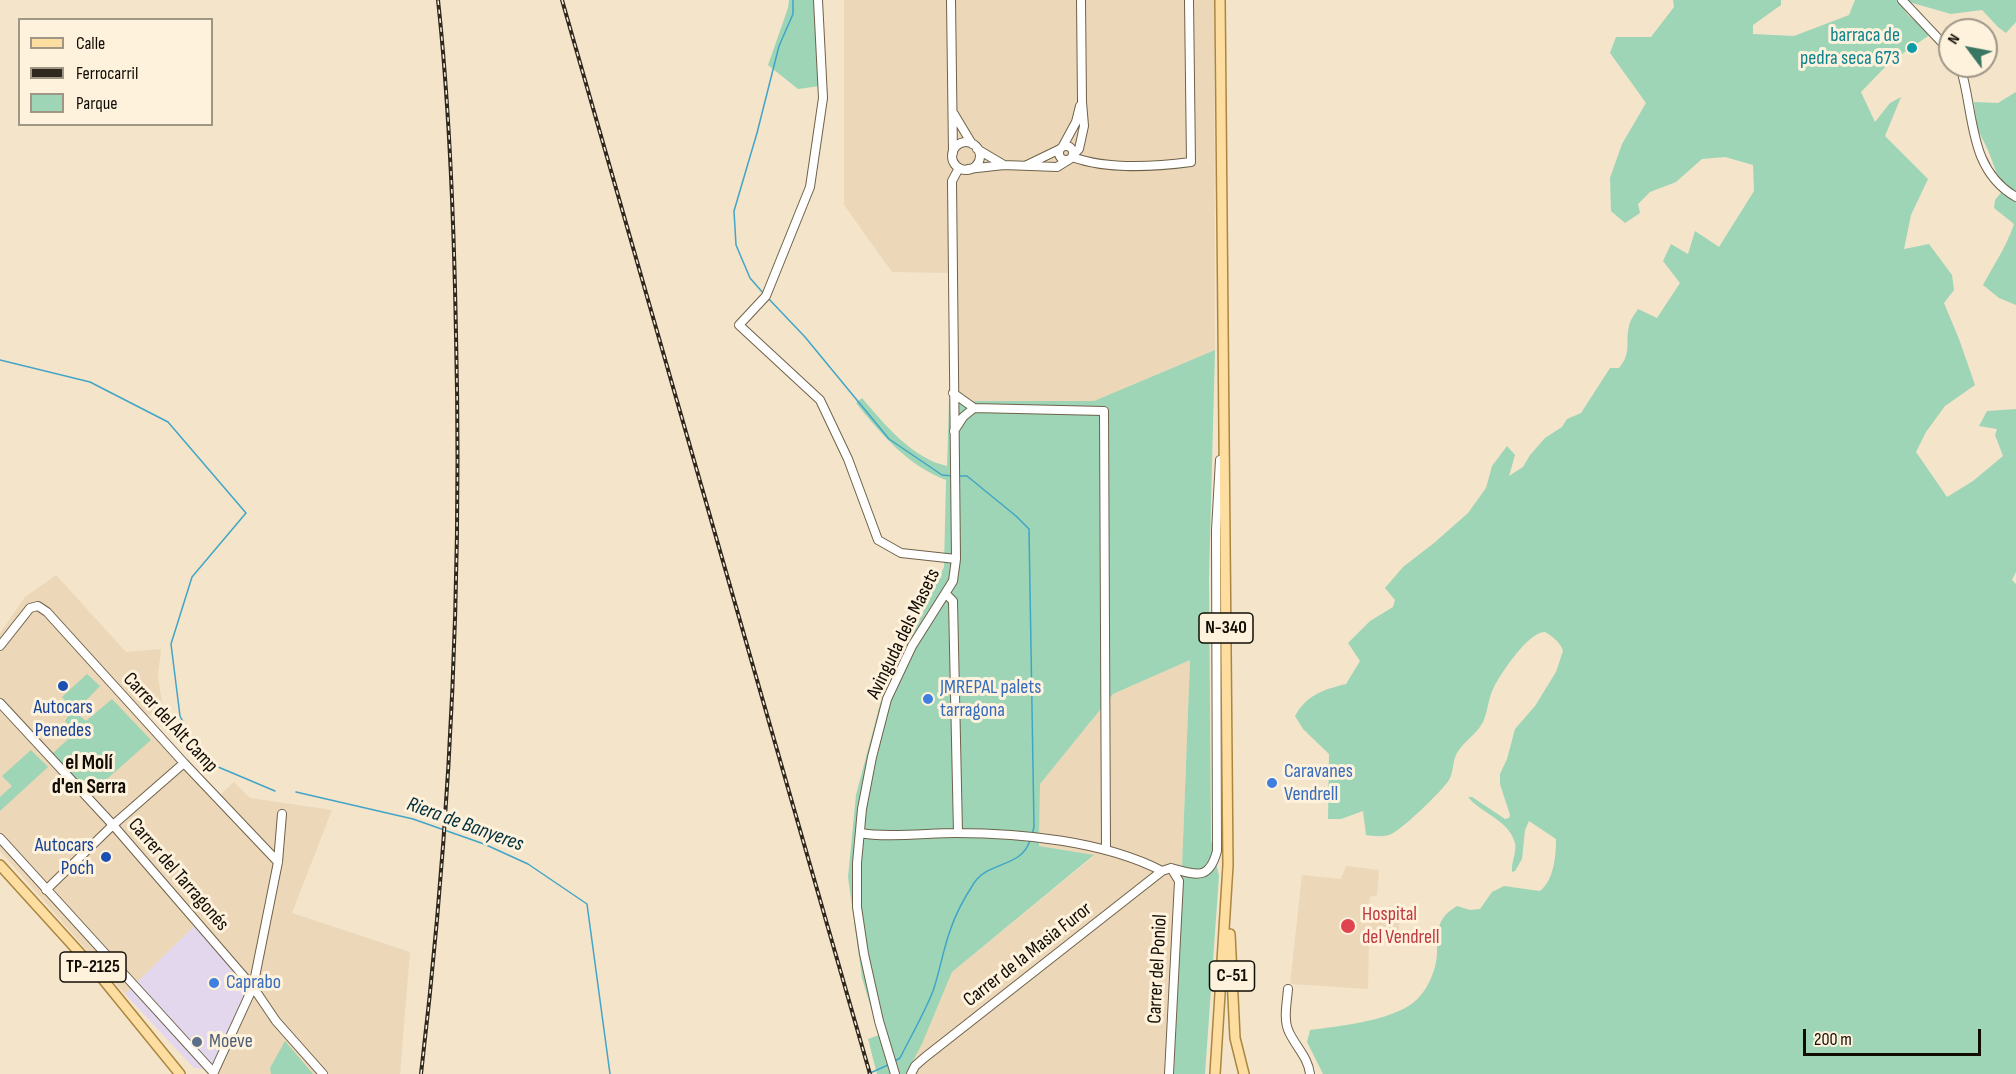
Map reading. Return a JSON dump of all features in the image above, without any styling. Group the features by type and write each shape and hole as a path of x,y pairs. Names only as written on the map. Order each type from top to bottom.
{"main road":[{"name":"N-340","path":"1215,1074 1228,865 1220,0"},
{"name":"TP-2125","path":"0,865 97,972 180,1074"},
{"name":"C-51","path":"1225,914 1230,933 1235,1038 1245,1074"}],"street":[{"path":"818,0 823,98 810,188 766,296 738,325 820,400 848,459 878,540 901,552 956,559"},
{"path":"951,0 953,161 959,168 968,169 1004,165 1057,167 1079,149 1084,126 1081,0"},
{"path":"1082,102 1076,122 1061,148 1059,155 1062,159 1072,157 1088,163 1164,166 1191,162 1189,0"},
{"path":"1902,0 1938,38"},
{"path":"1964,78 1974,138 1987,169 2002,189 2016,196"},
{"path":"954,113 979,153 978,162 968,169"},
{"path":"953,153 960,143 975,146 1004,165"},
{"path":"1026,166 1061,148"},
{"name":"Avinguda dels Masets","path":"895,1074 879,1021 864,954 857,907 860,833 872,757 887,699 912,646 953,581 956,559 952,181 959,168"},
{"path":"1171,868 1194,874 1204,873 1214,863 1217,851 1216,530 1220,467 1220,364 1224,341"},
{"path":"953,393 974,408 1104,411 1106,850"},
{"path":"963,400 953,410 963,417"},
{"path":"954,431 963,417 974,408"},
{"path":"946,594 953,601 958,833"},
{"name":"Carrer del Alt Camp","path":"0,646 30,608 38,606 47,612 184,763 278,862"},
{"name":"Carrer del Tarragonés","path":"0,703 113,825 253,987 276,1022 323,1074"},
{"path":"46,890 113,825 184,763"},
{"path":"0,838 213,1073 253,987 278,862 282,814"},
{"path":"860,833 1026,836 1106,850 1143,861 1162,871"},
{"name":"Carrer de la Masia Furor","path":"911,1074 915,1066 924,1058 1162,871 1171,868"},
{"name":"Carrer del Poniol","path":"1169,1074 1179,881 1171,868"},
{"path":"1288,989 1287,1030 1309,1063 1310,1074"}],"shaded area":[{"path":"844,0 1214,0 1215,350 1094,401 949,401 949,273 892,272 844,205"},
{"path":"56,575 126,652 161,649 158,676 162,703 146,718 220,795 234,782 250,798 332,810 292,913 410,952 400,1074 218,1074 216,1070 256,990 196,924 125,994 0,851 0,633 25,597"},
{"path":"1190,660 1174,1074 906,1074 922,1044 952,972 1094,856 1039,846 1040,784 1113,694"},
{"name":"Hospital del Vendrell","path":"1346,866 1379,870 1377,895 1370,897 1368,913 1401,914 1397,941 1369,938 1368,989 1290,984 1302,875 1341,879"},
{"path":"196,924 256,990 216,1070 194,1068 125,994"}],"green space":[{"path":"789,0 816,0 820,86 798,89 768,65"},
{"path":"1673,0 1781,0 1781,5 1753,25 1753,34 1794,36 1849,15 1855,0 1897,0 1908,15 1931,34 1889,63 1861,92 1875,122 1890,103 1901,97 1885,136 1928,179 1911,215 1904,249 1929,244 1952,275 1954,290 1944,303 1975,385 1945,406 1926,432 1916,452 1947,497 1973,481 2003,456 1995,435 1997,429 1979,426 1987,411 2016,409 2016,572 2012,580 2016,584 2016,1074 1323,1074 1307,1042 1310,1030 1378,1018 1413,1003 1423,993 1433,974 1439,927 1450,911 1457,906 1470,910 1480,909 1492,892 1504,886 1540,891 1551,874 1555,860 1556,839 1529,821 1525,830 1522,859 1512,872 1515,843 1512,835 1507,828 1468,797 1472,797 1505,819 1509,818 1500,784 1500,774 1507,759 1515,729 1535,706 1556,672 1563,651 1558,643 1545,632 1531,638 1503,672 1492,691 1483,722 1457,753 1449,780 1411,819 1389,835 1366,835 1363,811 1341,819 1328,819 1329,754 1303,729 1295,716 1316,694 1346,684 1360,661 1348,643 1370,621 1393,607 1395,600 1385,588 1403,567 1468,513 1486,488 1492,466 1507,446 1515,455 1509,476 1523,467 1545,438 1562,427 1567,419 1581,413 1610,368 1619,368 1623,363 1627,353 1631,319 1638,309 1657,318 1680,283 1663,261 1671,244 1688,254 1695,231 1719,247 1754,191 1753,165 1725,157 1702,159 1676,182 1650,192 1638,204 1640,213 1625,223 1611,211 1610,178 1622,144 1646,103 1610,53 1616,37 1651,37 1674,7"},
{"path":"1907,0 2016,0 2016,22 2006,33 1998,27 1998,18 1990,18 1982,10 1951,14"},
{"path":"2016,92 2016,305 1999,298 1983,285 2014,224 1994,208 1995,200 2003,190 1977,128 1974,102 1998,103"},
{"path":"1215,350 1209,578 1211,840 1219,876 1205,1074 1174,1074 1190,660 1113,694 1040,784 1039,846 1094,855 952,972 922,1044 906,1074 877,1074 868,1039 879,1035 862,978 848,877 856,795 880,704 944,567 946,480 919,466 896,448 856,403 862,398 911,448 934,462 947,466 949,401 1094,401"},
{"path":"87,674 100,686 75,712 86,721 112,699 151,740 90,794 53,753 75,733 65,721 73,709 62,697"},
{"path":"31,750 48,767 0,811 0,797 12,786 2,776"},
{"path":"285,1041 313,1074 271,1074 270,1068"}],"waterway":[{"path":"764,294 750,278 736,245 734,211 779,46 793,14 793,0"},
{"path":"767,297 805,337 889,439 942,475 953,476"},
{"name":"Riera de Banyeres","path":"0,360 90,382 168,422 246,513 192,577 171,644 180,716 204,761 275,791"},
{"path":"958,476 967,476 1029,529 1034,827 1032,835"},
{"name":"Riera de Banyeres","path":"296,792 413,819 484,844 528,864 587,904 610,1074"},
{"path":"895,1061 900,1058 922,1017 935,983 953,922 974,883 988,871 1020,855 1030,840"},
{"path":"868,1074 888,1065"}],"railway":[{"path":"421,1074 440,890 446,798 452,705 457,520 453,209 446,83 438,0"},
{"path":"562,0 870,1074"}],"place":[{"name":"barraca de pedra seca 673","path":"1912,48"},
{"name":"Autocars Penedes","path":"63,686"},
{"name":"JMREPAL palets tarragona","path":"928,699"},
{"name":"Caravanes Vendrell","path":"1272,783"},
{"name":"Autocars Poch","path":"106,857"},
{"name":"Hospital del Vendrell","path":"1348,926"},
{"name":"Caprabo","path":"214,983"},
{"name":"Moeve","path":"197,1042"}],"district":[{"name":"el Molí d'en Serra","path":"89,776"}]}
